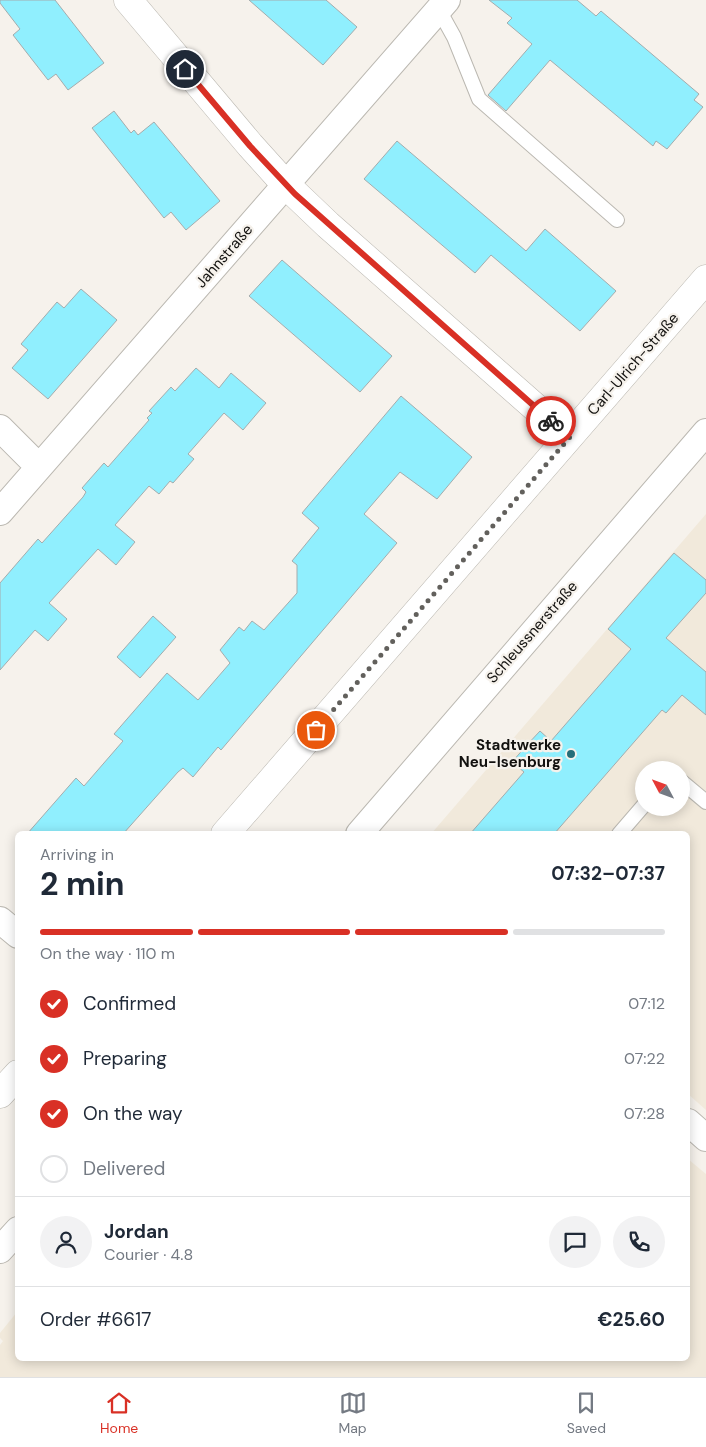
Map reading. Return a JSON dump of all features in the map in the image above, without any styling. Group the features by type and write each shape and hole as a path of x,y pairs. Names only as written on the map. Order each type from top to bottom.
{"main road":[{"path":"128,0 250,146 286,185 328,225 570,437"},
{"name":"Carl-Ulrich-Straße","path":"229,831 706,279"},
{"path":"0,1094 15,1077"}],"street":[{"name":"Jahnstraße","path":"0,512 443,5"},
{"path":"0,428 39,467"},
{"name":"Schleussnerstraße","path":"362,831 706,432"},
{"path":"0,920 15,932"},
{"path":"690,1124 706,1138"},
{"path":"0,1250 15,1233"}],"lane":[{"path":"443,5 479,99 617,220"},
{"path":"690,789 706,802"},
{"path":"622,831 635,815"}],"shaded area":[{"path":"706,514 706,1110 690,1096 690,831 434,831"},
{"path":"690,1161 706,1174 706,1377 0,1377 0,1345 3,1341 0,1338 0,1333 15,1314 15,1361 690,1361"}],"building":[{"path":"0,0 55,0 104,63 68,90 56,74 48,80 13,35 20,29 0,3"},
{"path":"249,0 326,0 357,27 323,65"},
{"path":"489,0 577,0 596,16 601,11 699,94 694,100 703,107 667,149 656,141 653,146 550,60 506,111 488,95 532,44 507,23 512,18"},
{"path":"114,111 131,133 134,130 138,135 154,122 220,201 186,230 171,212 164,218 92,128"},
{"path":"397,141 526,251 545,229 616,291 580,331 491,255 475,273 364,179"},
{"path":"282,260 392,356 360,392 249,296"},
{"path":"81,289 117,320 48,399 12,368 28,350 21,344 57,302 64,308"},
{"path":"196,368 219,388 231,373 266,403 243,430 224,413 188,454 194,459 173,483 170,481 159,494 149,486 115,525 135,542 116,565 98,549 49,603 67,619 48,641 35,630 0,670 0,583 38,539 42,543 83,497 86,492 82,488 104,463 108,467 149,420 147,418 152,413 149,411 171,387 175,391"},
{"path":"401,396 472,457 437,499 400,472 364,514 397,543 221,750 218,747 193,777 183,768 178,772 126,831 30,831 76,778 84,786 123,741 114,734 167,673 198,700 230,663 220,650 239,627 244,631 252,621 264,630 297,593 297,565 292,561 319,528 302,513"},
{"path":"674,553 706,580 706,593 666,638 706,672 706,715 682,695 666,713 662,710 557,831 473,831 524,772 512,762 540,731 551,741 631,649 608,629"},
{"path":"153,616 176,637 140,678 117,657"}],"way so far":[{"path":"316,730 570,437 551,421"}],"place":[{"name":"Stadtwerke Neu-Isenburg","path":"571,754"}],"route":[{"path":"185,69 250,146 295,194 551,421"}]}
